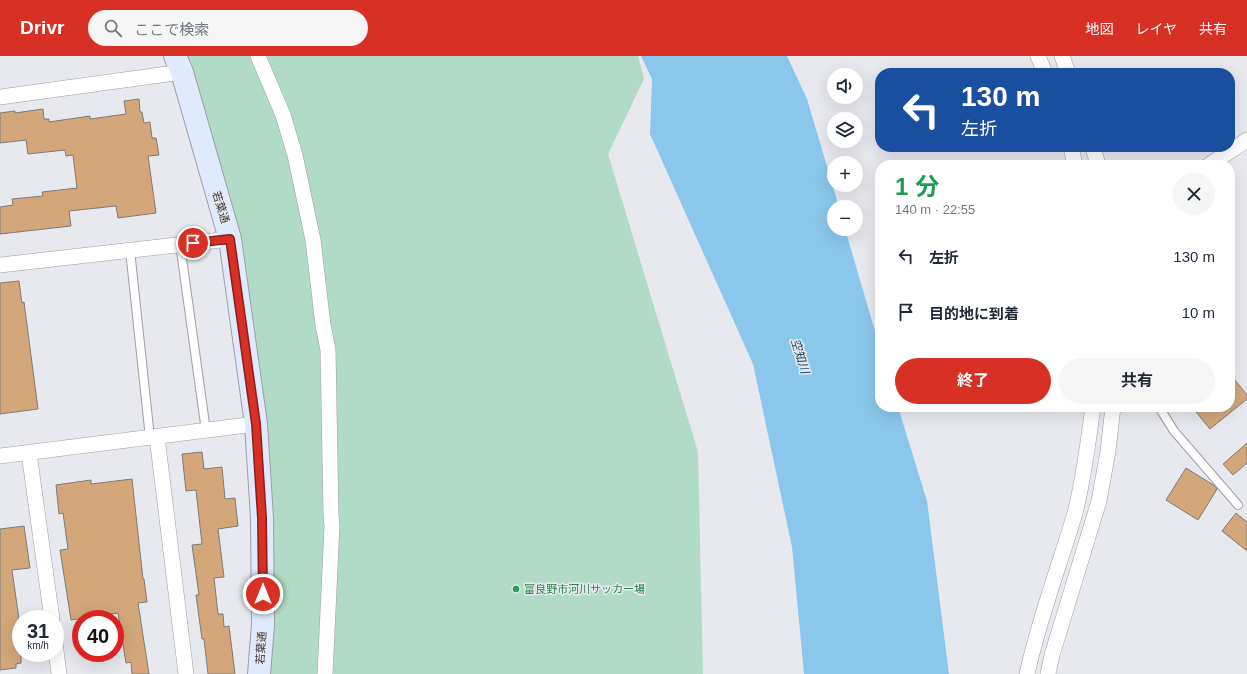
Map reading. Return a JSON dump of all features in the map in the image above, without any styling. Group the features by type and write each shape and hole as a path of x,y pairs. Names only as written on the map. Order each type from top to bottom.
{"street":[{"path":"258,56 283,115 295,155 313,240 323,325 328,350 332,526 326,674"},
{"path":"1038,56 1043,68"},
{"path":"1062,56 1066,68"},
{"path":"0,97 178,64"},
{"name":"若葉通","path":"178,64 230,239 256,424 262,526 263,625 259,674"},
{"path":"1235,148 1247,140"},
{"path":"1217,160 1229,152"},
{"path":"0,266 230,239"},
{"path":"1026,674 1075,511 1085,461 1092,412"},
{"path":"1048,674 1052,655 1100,501 1112,412"},
{"path":"0,456 256,424"},
{"path":"154,437 186,674"},
{"path":"29,452 51,610"},
{"path":"57,662 59,674"}],"lane":[{"path":"180,244 206,431"},
{"path":"130,250 154,437"},
{"path":"1162,412 1174,431 1238,505"}],"green space":[{"path":"175,56 638,56 644,79 608,154 698,452 703,674 259,674 263,625 230,239"}],"water":[{"name":"空知川","path":"641,56 787,56 807,99 827,166 827,192 835,192 837,200 827,200 827,236 847,236 875,331 875,412 900,412 927,501 949,674 804,674 792,547 753,364 650,134 652,79"}],"building":[{"path":"139,99 140,112 142,112 144,123 150,122 152,138 156,138 159,155 148,156 156,213 118,218 116,206 69,211 71,226 0,234 0,207 13,205 12,199 43,196 42,192 77,188 73,155 66,156 65,150 28,154 26,140 0,143 0,113 15,111 15,113 43,109 44,119 49,119 49,122 90,116 90,119 126,114 124,101"},
{"path":"19,281 22,303 24,302 38,409 0,414 0,283"},
{"path":"1235,380 1247,395 1247,399 1235,409"},
{"path":"1196,412 1231,412 1210,429"},
{"path":"1247,443 1247,463 1233,475 1223,464"},
{"path":"202,452 204,469 222,467 225,499 235,498 238,526 218,529 224,577 214,578 218,614 223,614 224,627 229,626 235,674 208,674 204,639 202,639 196,595 199,595 192,545 202,544 196,490 186,491 182,454"},
{"path":"1186,468 1215,486 1217,489 1198,520 1166,500"},
{"path":"132,479 147,602 138,603 149,674 132,674 131,662 126,663 124,650 124,610 72,610 71,620 60,550 68,549 63,513 59,514 56,485 91,480 91,484"},
{"path":"1236,513 1247,522 1247,551 1222,531"},
{"path":"24,526 30,568 12,570 18,610 12,610 12,662 21,663 16,664 16,668 0,670 0,529"}],"place":[{"name":"富良野市河川サッカー場","path":"516,589"}],"route":[{"path":"193,243 230,239 256,424 262,518 263,594"}]}
